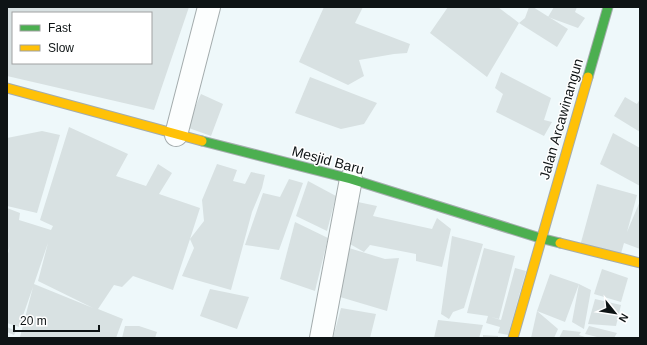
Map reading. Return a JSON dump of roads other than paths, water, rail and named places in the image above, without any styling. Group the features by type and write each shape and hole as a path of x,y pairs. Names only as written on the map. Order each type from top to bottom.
{"street":[{"path":"176,135 210,7"},
{"name":"Jalan Arcawinangun","path":"513,338 540,238 608,7"},
{"name":"Mesjid Baru","path":"7,88 176,135 351,179 540,238 640,263"},
{"path":"321,338 351,179"}]}
